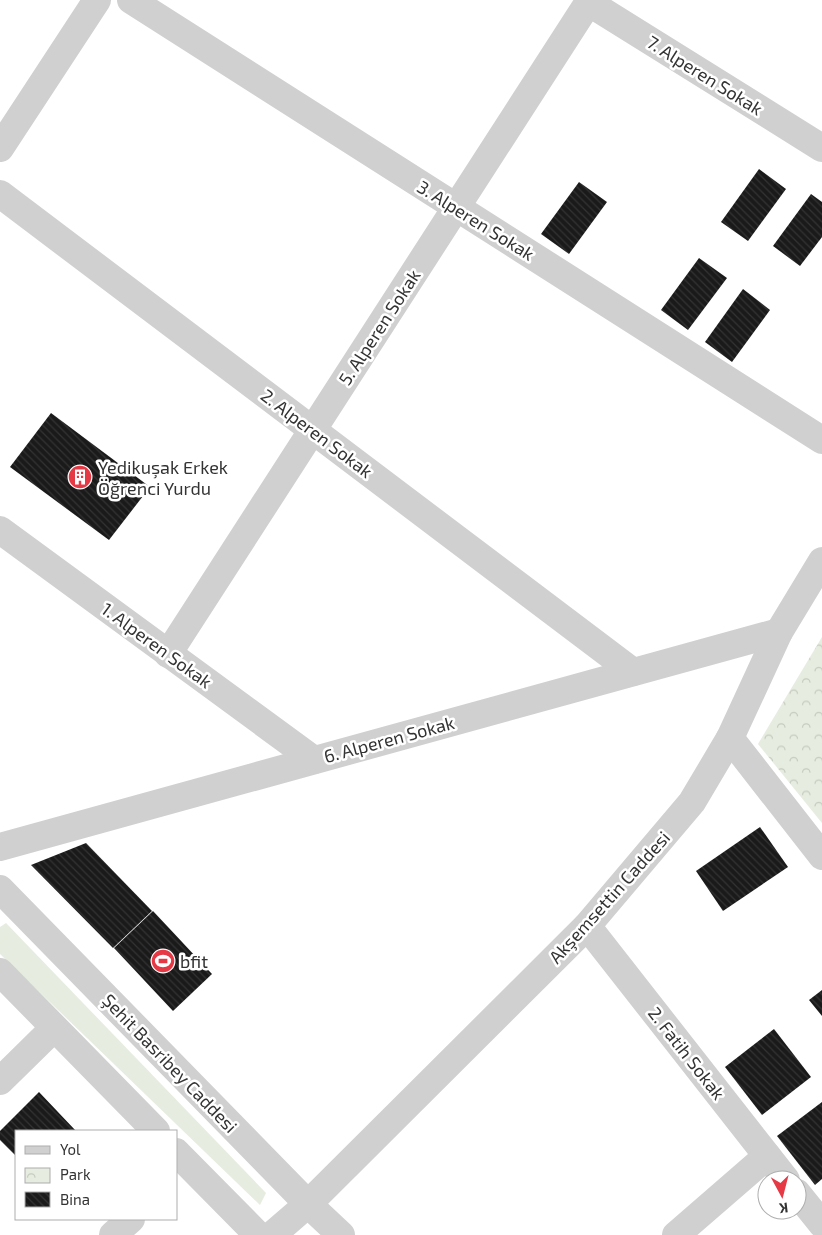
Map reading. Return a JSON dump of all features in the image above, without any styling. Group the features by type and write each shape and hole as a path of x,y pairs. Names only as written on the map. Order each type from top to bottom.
{"street":[{"path":"0,148 97,0"},
{"name":"3. Alperen Sokak","path":"131,0 822,440"},
{"name":"5. Alperen Sokak","path":"168,654 589,1"},
{"name":"7. Alperen Sokak","path":"589,1 822,148"},
{"name":"2. Alperen Sokak","path":"0,194 633,672"},
{"name":"1. Alperen Sokak","path":"0,530 314,760"},
{"name":"Akşemsettin Caddesi","path":"272,1235 308,1204 587,926 692,802 730,738 779,632 822,561"},
{"name":"6. Alperen Sokak","path":"0,847 779,632"},
{"path":"730,738 822,856"},
{"name":"Şehit Basribey Caddesi","path":"2,894 308,1204 341,1235"},
{"name":"2. Fatih Sokak","path":"587,926 778,1170"},
{"path":"0,972 155,1130"},
{"path":"0,1081 54,1028"},
{"path":"676,1235 767,1156"},
{"path":"180,1164 258,1235"},
{"path":"807,1205 822,1224"},
{"path":"114,1235 130,1220"}],"green space":[{"path":"822,637 822,823 758,744"},
{"path":"6,923 266,1193 260,1205 0,954 0,927"}],"building":[{"path":"759,169 786,189 748,241 721,222"},
{"path":"579,182 607,202 569,254 541,234"},
{"path":"811,194 822,202 822,237 800,266 773,246"},
{"path":"699,258 727,278 688,330 661,310"},
{"path":"743,289 770,310 732,362 705,342"},
{"name":"Yedikuşak Erkek Öğrenci Yurdu","path":"51,413 150,487 109,540 10,467"},
{"path":"760,827 788,867 723,911 696,871"},
{"name":"bfit","path":"86,843 152,911 113,948 31,865"},
{"name":"bfit","path":"153,911 212,974 173,1011 114,948"},
{"path":"822,990 822,1016 809,1000"},
{"path":"774,1029 811,1077 762,1115 725,1067"},
{"path":"39,1092 75,1130 15,1130 15,1155 0,1140 0,1131"},
{"path":"822,1102 822,1179 815,1185 807,1175 807,1170 803,1170 777,1136"}],"place":[{"name":"Yedikuşak Erkek Öğrenci Yurdu","path":"80,477"},
{"name":"bfit","path":"163,961"}]}
